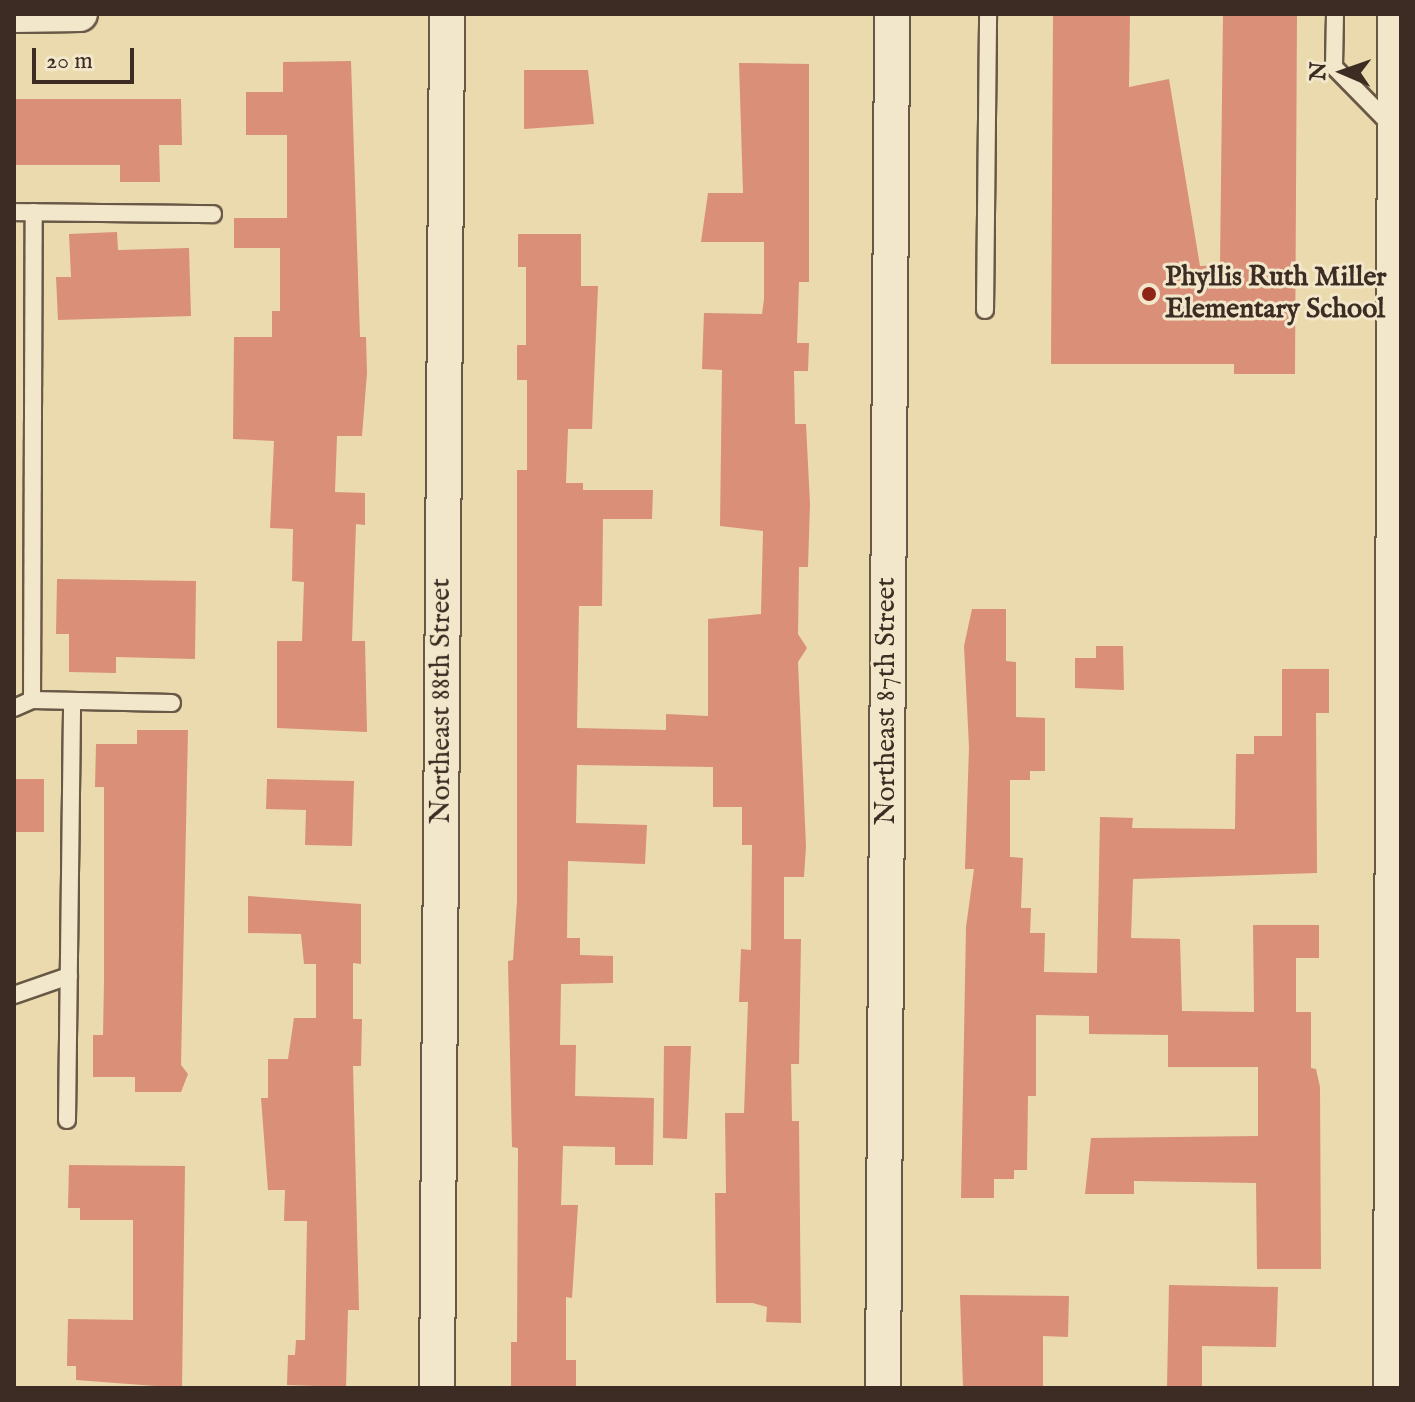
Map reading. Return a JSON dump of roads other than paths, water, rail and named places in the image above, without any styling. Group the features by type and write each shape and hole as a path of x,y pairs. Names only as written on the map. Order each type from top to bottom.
{"street":[{"path":"14,15 80,14"},
{"name":"Northeast 88th Street","path":"437,1388 447,14"},
{"name":"Northeast 87th Street","path":"883,1388 892,14"},
{"path":"1391,1388 1395,14"}],"lane":[{"path":"985,310 988,14"},
{"path":"1335,14 1334,67 1394,127"},
{"path":"14,212 213,214"},
{"path":"32,700 34,212"},
{"path":"14,708 32,700 172,703"},
{"path":"67,1120 72,702"},
{"path":"14,995 69,976"}],"place":[{"name":"Phyllis Ruth Miller Elementary School","path":"1149,294"}]}
